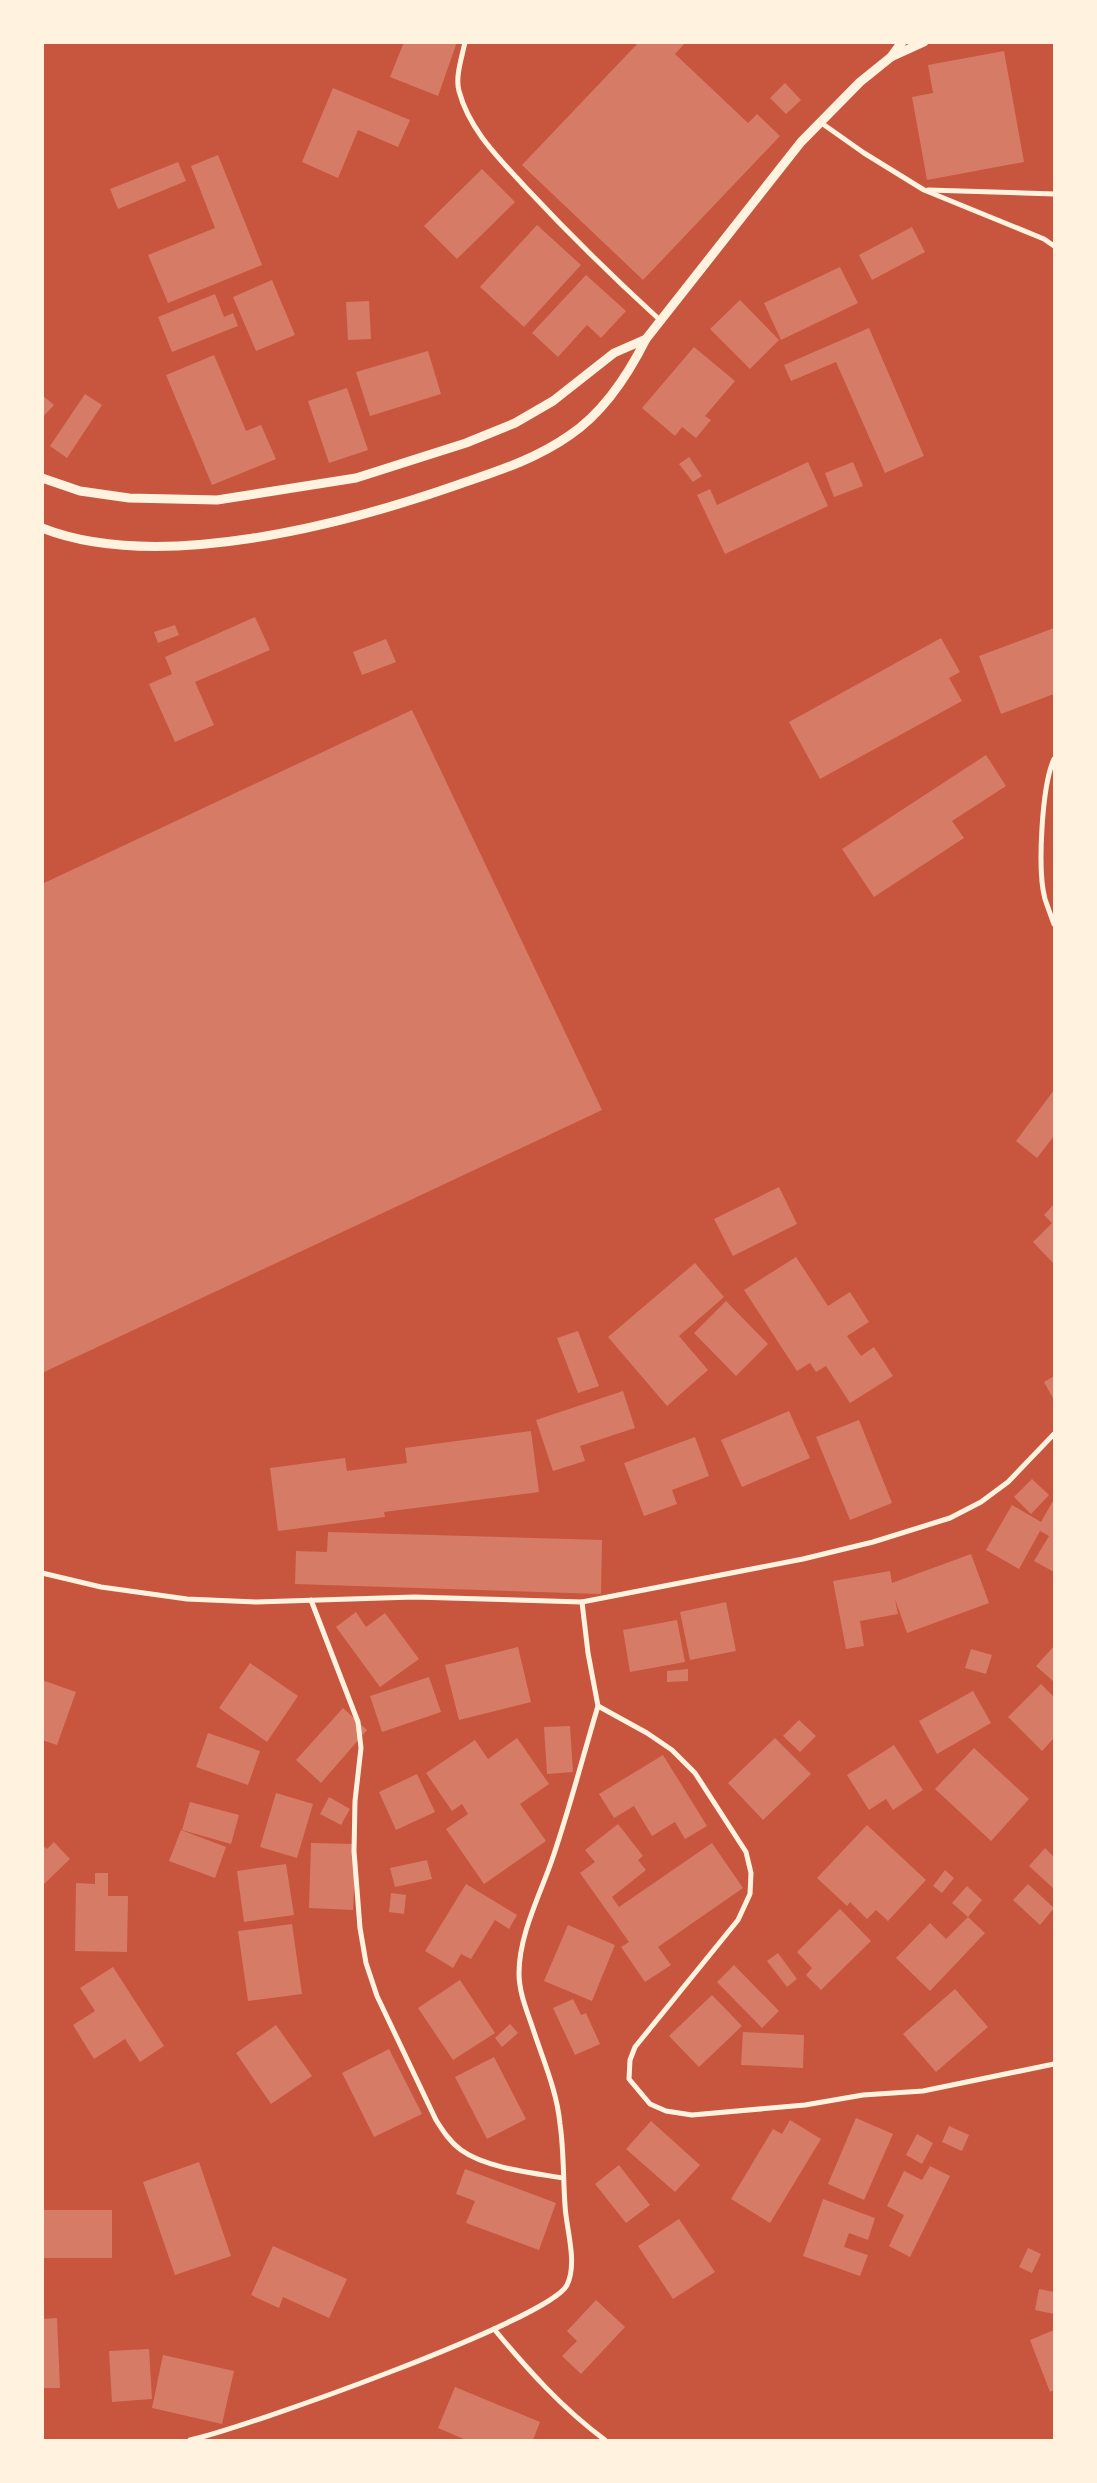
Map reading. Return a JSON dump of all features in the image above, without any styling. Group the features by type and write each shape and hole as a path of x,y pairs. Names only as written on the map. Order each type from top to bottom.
{"street":[{"path":"465,42 458,90 467,114 482,140 564,228 661,322"},
{"path":"891,57 902,42"},
{"path":"42,528 98,542 133,545 182,546 261,537 317,525 431,494 524,461 571,435 613,394 631,369 646,339 819,122 860,82 891,57 924,42"},
{"path":"819,122 864,153 924,190 1044,238 1054,246"},
{"path":"924,190 1054,194"},
{"path":"42,478 80,491 128,498 217,500 356,478 466,444 516,423 553,401 614,353 646,339"},
{"path":"1054,759 1050,768 1044,798 1042,856 1045,898 1054,924"},
{"path":"42,1573 100,1587 187,1599 256,1602 414,1597 582,1602 802,1559 873,1542 942,1521 981,1502 1008,1482 1054,1434"},
{"path":"311,1600 358,1722 361,1748 355,1801 355,1880 366,1962 377,1996 436,2120 448,2138 460,2150 476,2158 509,2168 563,2178"},
{"path":"190,2440 215,2435 356,2385 494,2329 556,2298 566,2287 570,2275 570,2254 558,2104 522,1998 519,1973 522,1949 554,1854 598,1706 588,1653 582,1602"},
{"path":"598,1706 647,1733 672,1750 695,1773 746,1852 750,1873 750,1894 738,1920 635,2047 630,2060 629,2079 650,2104 666,2111 692,2115 805,2105 863,2095 923,2091 1054,2064"},
{"path":"494,2329 568,2412 605,2440"}],"building":[{"path":"404,42 457,42 438,96 390,77"},
{"path":"639,42 686,42 675,54 748,123 757,114 780,136 643,280 522,165"},
{"path":"1004,51 1024,162 927,180 912,97 933,93 928,65"},
{"path":"785,83 801,100 786,114 770,98"},
{"path":"333,88 410,120 398,147 358,130 338,178 302,162"},
{"path":"218,155 262,265 168,303 148,255 215,228 191,166"},
{"path":"178,162 186,181 118,209 110,189"},
{"path":"482,169 515,202 457,259 424,226"},
{"path":"537,225 581,265 524,327 480,287"},
{"path":"912,227 925,252 872,280 859,255"},
{"path":"840,267 858,303 781,340 764,303"},
{"path":"586,275 626,311 601,338 587,325 558,357 532,333"},
{"path":"272,280 295,335 256,351 233,297"},
{"path":"215,294 224,317 233,313 238,326 172,352 158,317"},
{"path":"740,300 779,340 750,369 710,329"},
{"path":"369,301 371,339 348,340 346,302"},
{"path":"869,328 924,456 885,473 836,362 791,381 784,365"},
{"path":"694,347 735,381 705,416 711,420 696,438 682,427 675,436 642,408"},
{"path":"428,351 441,394 370,416 356,372"},
{"path":"214,355 246,431 261,425 276,459 212,485 166,375"},
{"path":"347,388 368,450 329,463 308,401"},
{"path":"85,394 102,405 67,458 50,446"},
{"path":"42,395 54,405 42,418"},
{"path":"689,457 702,476 693,482 679,464"},
{"path":"808,462 828,506 725,554 697,495 710,489 717,505"},
{"path":"853,462 863,486 834,497 825,473"},
{"path":"255,617 270,650 195,682 214,725 175,742 149,684 172,674 165,657"},
{"path":"175,625 179,635 158,643 154,632"},
{"path":"1054,628 1054,694 1001,714 979,656"},
{"path":"941,638 960,672 949,678 962,701 820,779 789,722"},
{"path":"386,639 396,662 362,675 353,652"},
{"path":"412,710 602,1110 42,1373 42,884"},
{"path":"986,755 1006,786 952,821 964,838 874,897 842,849"},
{"path":"1054,1090 1054,1136 1037,1158 1016,1141"},
{"path":"779,1187 797,1224 733,1256 714,1219"},
{"path":"1054,1204 1054,1264 1033,1242 1052,1223 1044,1215"},
{"path":"796,1257 828,1306 850,1292 869,1322 847,1336 861,1356 874,1347 893,1376 850,1403 826,1366 816,1372 810,1363 797,1371 744,1290"},
{"path":"695,1263 724,1297 679,1336 708,1370 667,1406 608,1337"},
{"path":"726,1301 768,1344 736,1376 694,1333"},
{"path":"578,1331 599,1386 578,1393 557,1338"},
{"path":"1054,1376 1054,1400 1044,1382"},
{"path":"623,1391 635,1428 580,1446 585,1461 553,1471 536,1420"},
{"path":"789,1411 810,1458 742,1487 721,1440"},
{"path":"859,1420 892,1503 850,1520 816,1437"},
{"path":"531,1431 539,1492 384,1512 385,1517 278,1531 270,1468 345,1458 347,1471 407,1463 405,1448"},
{"path":"695,1437 709,1476 672,1490 677,1504 644,1516 624,1463"},
{"path":"1032,1479 1049,1495 1031,1514 1014,1497"},
{"path":"1054,1499 1054,1572 1034,1561 1049,1536 1040,1531 1019,1569 986,1550 1012,1505 1041,1522"},
{"path":"328,1532 602,1540 601,1594 295,1584 296,1551 327,1552"},
{"path":"971,1554 989,1603 907,1633 895,1599 898,1614 860,1621 864,1646 846,1649 833,1581 890,1571 892,1583"},
{"path":"726,1602 736,1651 690,1660 680,1612"},
{"path":"356,1612 366,1627 385,1613 419,1659 380,1687 336,1627"},
{"path":"677,1620 685,1662 630,1672 623,1630"},
{"path":"1054,1646 1054,1682 1036,1666"},
{"path":"518,1647 531,1702 459,1720 445,1665"},
{"path":"971,1649 992,1655 986,1674 965,1668"},
{"path":"250,1663 298,1696 267,1742 219,1708"},
{"path":"688,1669 688,1681 667,1682 667,1671"},
{"path":"429,1677 441,1712 382,1732 370,1696"},
{"path":"42,1680 76,1692 57,1745 42,1740"},
{"path":"1041,1684 1054,1697 1054,1738 1042,1751 1008,1717"},
{"path":"973,1691 991,1723 937,1754 919,1721"},
{"path":"343,1708 367,1730 321,1783 296,1760"},
{"path":"799,1720 816,1736 800,1752 783,1736"},
{"path":"570,1726 573,1772 547,1774 544,1727"},
{"path":"208,1733 260,1751 248,1785 196,1767"},
{"path":"517,1738 549,1784 520,1804 546,1841 484,1884 446,1829 468,1814 462,1804 452,1811 426,1773 475,1740 488,1759"},
{"path":"775,1738 811,1774 763,1820 728,1783"},
{"path":"894,1745 923,1790 893,1810 886,1799 869,1810 847,1775"},
{"path":"974,1748 1029,1799 991,1841 935,1789"},
{"path":"663,1755 707,1826 685,1839 675,1822 652,1836 634,1806 614,1818 599,1794"},
{"path":"417,1774 435,1812 396,1830 379,1792"},
{"path":"276,1793 313,1804 297,1858 260,1847"},
{"path":"329,1797 350,1809 341,1825 320,1814"},
{"path":"190,1802 239,1815 231,1844 182,1830"},
{"path":"618,1824 643,1856 638,1860 646,1870 612,1897 619,1907 712,1843 743,1888 658,1947 671,1965 645,1982 621,1947 629,1942 580,1873 595,1862 585,1850"},
{"path":"867,1825 926,1880 888,1921 876,1910 867,1919 850,1902 847,1906 817,1878"},
{"path":"181,1830 226,1847 215,1878 169,1861"},
{"path":"54,1842 70,1859 42,1886 42,1845 47,1849"},
{"path":"311,1843 356,1844 353,1910 309,1908"},
{"path":"1045,1848 1054,1857 1054,1889 1029,1866"},
{"path":"427,1860 432,1879 395,1887 390,1868"},
{"path":"286,1864 294,1915 244,1922 237,1871"},
{"path":"945,1870 954,1878 942,1893 933,1886"},
{"path":"95,1873 108,1873 108,1896 128,1896 127,1952 75,1951 76,1883 95,1884"},
{"path":"466,1884 517,1915 509,1929 495,1920 471,1959 461,1954 453,1968 425,1951"},
{"path":"1028,1884 1054,1908 1040,1925 1013,1900"},
{"path":"967,1886 982,1900 968,1917 952,1903"},
{"path":"391,1893 406,1895 404,1914 389,1912"},
{"path":"840,1909 871,1941 821,1990 806,1975 812,1968 797,1952"},
{"path":"968,1917 985,1933 930,1991 896,1958 930,1923 946,1939"},
{"path":"292,1924 302,1994 248,2001 238,1931"},
{"path":"568,1925 615,1945 592,2001 544,1981"},
{"path":"778,1953 797,1979 787,1987 767,1961"},
{"path":"734,1965 779,2011 762,2028 717,1982"},
{"path":"113,1967 164,2046 140,2062 125,2039 94,2059 73,2025 95,2011 80,1988"},
{"path":"460,1980 495,2033 453,2060 418,2008"},
{"path":"955,1989 988,2027 936,2072 903,2034"},
{"path":"712,1995 742,2026 699,2067 669,2036"},
{"path":"573,1999 581,2015 586,2013 600,2044 575,2055 553,2008"},
{"path":"510,2024 518,2033 502,2047 495,2038"},
{"path":"276,2025 312,2076 271,2104 236,2053"},
{"path":"743,2032 804,2035 803,2068 741,2065"},
{"path":"389,2049 422,2114 374,2137 342,2073"},
{"path":"494,2057 526,2119 487,2139 455,2077"},
{"path":"856,2118 893,2134 864,2200 828,2184"},
{"path":"790,2120 821,2139 770,2223 731,2199 773,2129 782,2134"},
{"path":"651,2121 700,2165 675,2192 626,2149"},
{"path":"949,2126 969,2135 962,2151 942,2142"},
{"path":"917,2134 933,2143 922,2164 906,2155"},
{"path":"199,2162 231,2256 175,2275 143,2182"},
{"path":"619,2165 650,2205 626,2223 595,2184"},
{"path":"930,2166 950,2176 910,2257 889,2246 904,2215 887,2206 904,2171 922,2180"},
{"path":"465,2169 556,2203 539,2250 466,2223 475,2201 456,2194"},
{"path":"823,2199 875,2218 868,2240 849,2233 844,2247 868,2255 860,2276 803,2256"},
{"path":"42,2210 112,2210 112,2258 42,2258"},
{"path":"679,2219 715,2272 673,2299 638,2246"},
{"path":"273,2246 347,2279 329,2318 283,2297 279,2308 251,2295"},
{"path":"1028,2248 1041,2254 1032,2273 1019,2267"},
{"path":"1039,2289 1054,2292 1054,2314 1035,2310"},
{"path":"596,2300 625,2327 581,2374 562,2356 577,2341 567,2331"},
{"path":"57,2318 60,2388 42,2388 42,2319"},
{"path":"1054,2330 1054,2390 1050,2392 1030,2340"},
{"path":"149,2349 152,2399 112,2402 109,2351"},
{"path":"163,2355 234,2371 222,2424 152,2408"},
{"path":"455,2387 540,2422 533,2440 466,2440 438,2428"}]}
